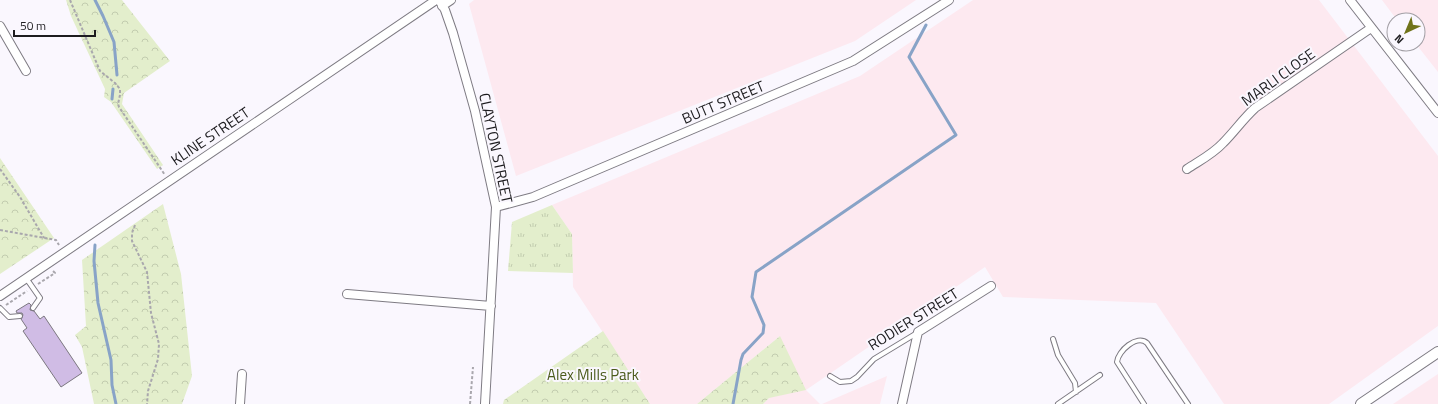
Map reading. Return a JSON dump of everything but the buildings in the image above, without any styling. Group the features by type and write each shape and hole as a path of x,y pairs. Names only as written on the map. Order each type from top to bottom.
{"street":[{"name":"KLINE STREET","path":"0,296 169,180 439,2 451,0"},
{"name":"BUTT STREET","path":"496,207 533,197 853,61 949,0"},
{"path":"1350,0 1438,113"},
{"name":"CLAYTON STREET","path":"439,2 453,33 475,111 496,207 485,404"},
{"path":"0,26 26,71"},
{"name":"MARLI CLOSE","path":"1187,169 1222,144 1255,108 1372,28"},
{"name":"RODIER STREET","path":"918,332 991,286"},
{"path":"346,294 491,306"},
{"path":"902,404 918,332"},
{"path":"1361,404 1438,352"},
{"path":"240,404 242,374"}],"lane":[{"path":"26,278 40,298 33,308"},
{"path":"0,308 9,317 20,316"},
{"name":"RODIER STREET","path":"830,376 840,382 851,381 877,357 918,332"},
{"path":"1053,339 1058,355 1075,383 1076,392"},
{"path":"1144,404 1117,362 1118,355 1121,351 1140,340 1143,340 1146,343 1188,404"},
{"path":"1058,404 1100,375"}],"path":[{"path":"70,0 100,71 120,89 119,107 169,180"},
{"path":"0,169 20,197 44,238"},
{"path":"135,225 132,233 132,241 147,272 151,313 159,344 158,359 148,391 147,404"},
{"path":"0,230 56,240 64,252"},
{"path":"470,404 472,367"}],"shaded area":[{"path":"474,0 916,0 855,41 516,176 469,4"},
{"path":"973,0 1319,0 1438,156 1438,326 1329,404 1224,404 1156,303 1003,297 985,267 806,390 820,404 763,404 769,398 780,336 697,404 650,404 573,287 572,234 552,205 860,76"},
{"path":"1382,0 1438,0 1438,72 1422,52 1426,52 1426,12 1391,12"},
{"path":"1438,374 1438,404 1393,404"},
{"path":"887,376 880,404 822,404"}],"green space":[{"path":"66,0 122,0 170,61 124,93 122,104 163,165 157,169 111,102 104,97 105,89 71,16"},
{"path":"0,158 54,238 0,274"},
{"path":"163,204 181,274 192,376 182,404 94,404 82,347 75,335 86,326 82,260"},
{"path":"552,205 572,234 573,273 508,271 512,222"},
{"name":"Alex Mills Park","path":"603,331 650,404 503,404 504,400"},
{"path":"780,336 806,390 769,398 763,404 697,404"}],"waterway":[{"path":"95,0 114,42 117,75"},
{"path":"733,404 743,354 763,333 764,325 752,297 756,272 956,135 909,57 926,25"},
{"path":"112,99 113,89"},
{"path":"95,245 94,261 98,303 111,360 112,385 116,404"}]}
